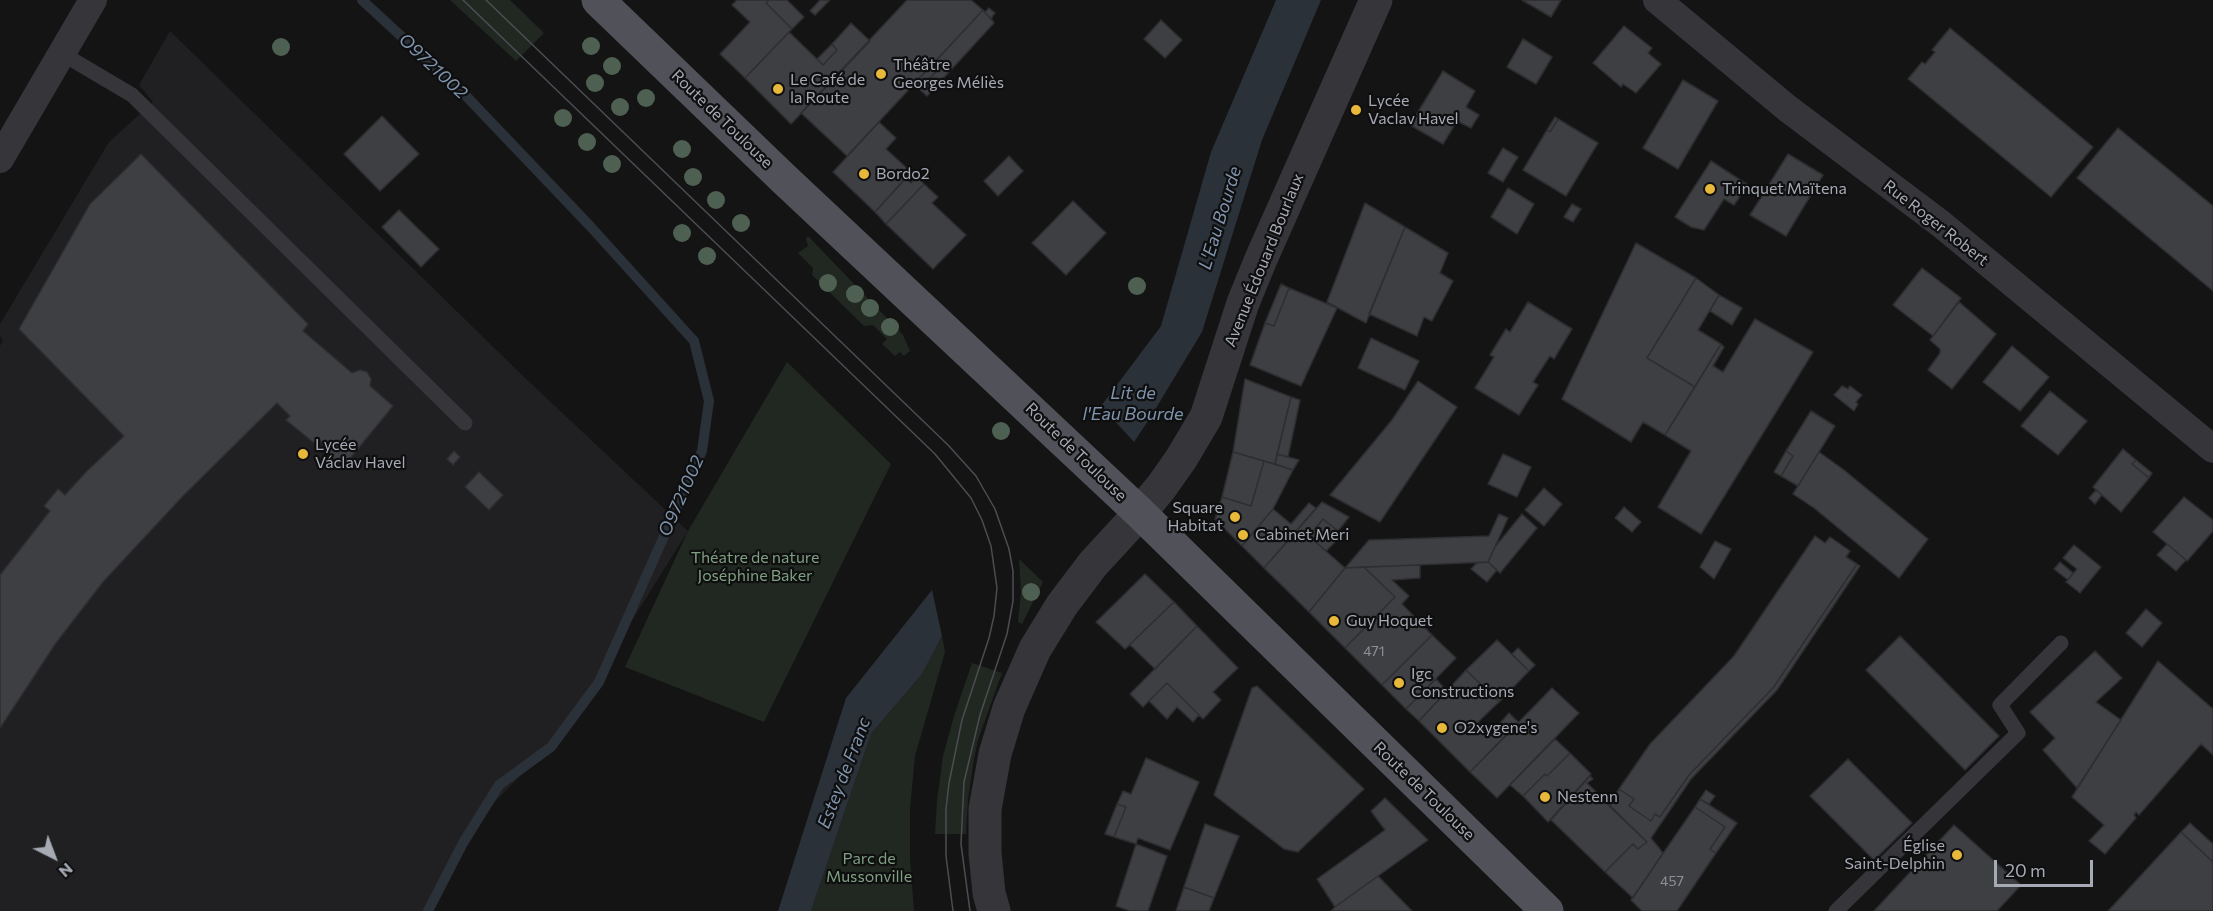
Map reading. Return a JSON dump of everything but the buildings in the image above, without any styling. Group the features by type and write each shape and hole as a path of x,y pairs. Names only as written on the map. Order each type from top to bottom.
{"main road":[{"name":"Route de Toulouse","path":"598,0 776,171 1140,513 1547,911"}],"street":[{"path":"0,159 93,0"},
{"name":"Avenue Édouard Bourlaux","path":"994,911 989,893 985,853 985,809 995,754 1009,708 1035,649 1062,605 1093,564 1140,513 1181,459 1206,417 1261,259 1376,0"},
{"name":"Rue Roger Robert","path":"1657,0 1787,108 1941,224 2213,449"}],"lane":[{"path":"61,53 132,95 465,423"},
{"path":"1836,911 2018,733 2000,705 2061,644"}],"shaded area":[{"name":"Lycée Václav Havel","path":"170,31 523,376 688,531 561,734 478,819 428,911 0,911 0,346 3,340 0,336 0,324 109,142 153,102 139,85"}],"green space":[{"path":"450,0 510,0 544,33 516,61"},
{"path":"808,236 903,335 910,351 904,356 900,352 895,356 882,344 887,339 873,325 864,326 812,275 813,268 798,253 808,246 806,239"},
{"name":"Théatre de nature Joséphine Baker","path":"787,362 891,464 764,722 625,667 688,531"},
{"path":"1019,559 1043,582 1022,624 1018,622 1021,592"},
{"name":"Parc de Mussonville","path":"942,636 945,652 915,756 910,808 910,859 914,911 811,911 871,734 922,674"},
{"path":"972,663 1002,673 978,740 968,799 966,834 935,834 943,756"}],"water":[{"name":"Lit de l'Eau Bourde","path":"1276,0 1321,0 1262,140 1202,332 1134,442 1101,406 1161,326 1211,152"},
{"name":"Estey de Franc","path":"932,590 942,636 922,674 871,734 811,911 778,911 846,698"}],"waterway":[{"name":"O9721002","path":"362,0 467,97 590,226 694,341 709,401 702,451 599,682 551,747 499,785 463,843 428,911"}],"tram line":[{"path":"463,0 935,454 971,498 991,546 997,588 989,638 962,720 949,783 946,809 946,856 953,911"},
{"path":"486,0 948,445 976,476 995,509 1009,549 1013,571 1013,601 1007,634 980,715 964,782 961,844 970,911"}],"place":[{"name":"Théâtre Georges Méliès","path":"881,74"},
{"name":"Le Café de la Route","path":"778,89"},
{"name":"Lycée Vaclav Havel","path":"1356,110"},
{"name":"Bordo2","path":"864,174"},
{"name":"Trinquet Maïtena","path":"1710,189"},
{"name":"Lycée Václav Havel","path":"303,454"},
{"name":"Square Habitat","path":"1235,517"},
{"name":"Cabinet Meri","path":"1243,535"},
{"name":"Guy Hoquet","path":"1334,621"},
{"name":"Igc Constructions","path":"1399,683"},
{"name":"O2xygene's","path":"1442,728"},
{"name":"Nestenn","path":"1545,797"},
{"name":"Église Saint-Delphin","path":"1957,855"}],"water label":[{"name":"L'Eau Bourde","path":"1220,218"}]}
